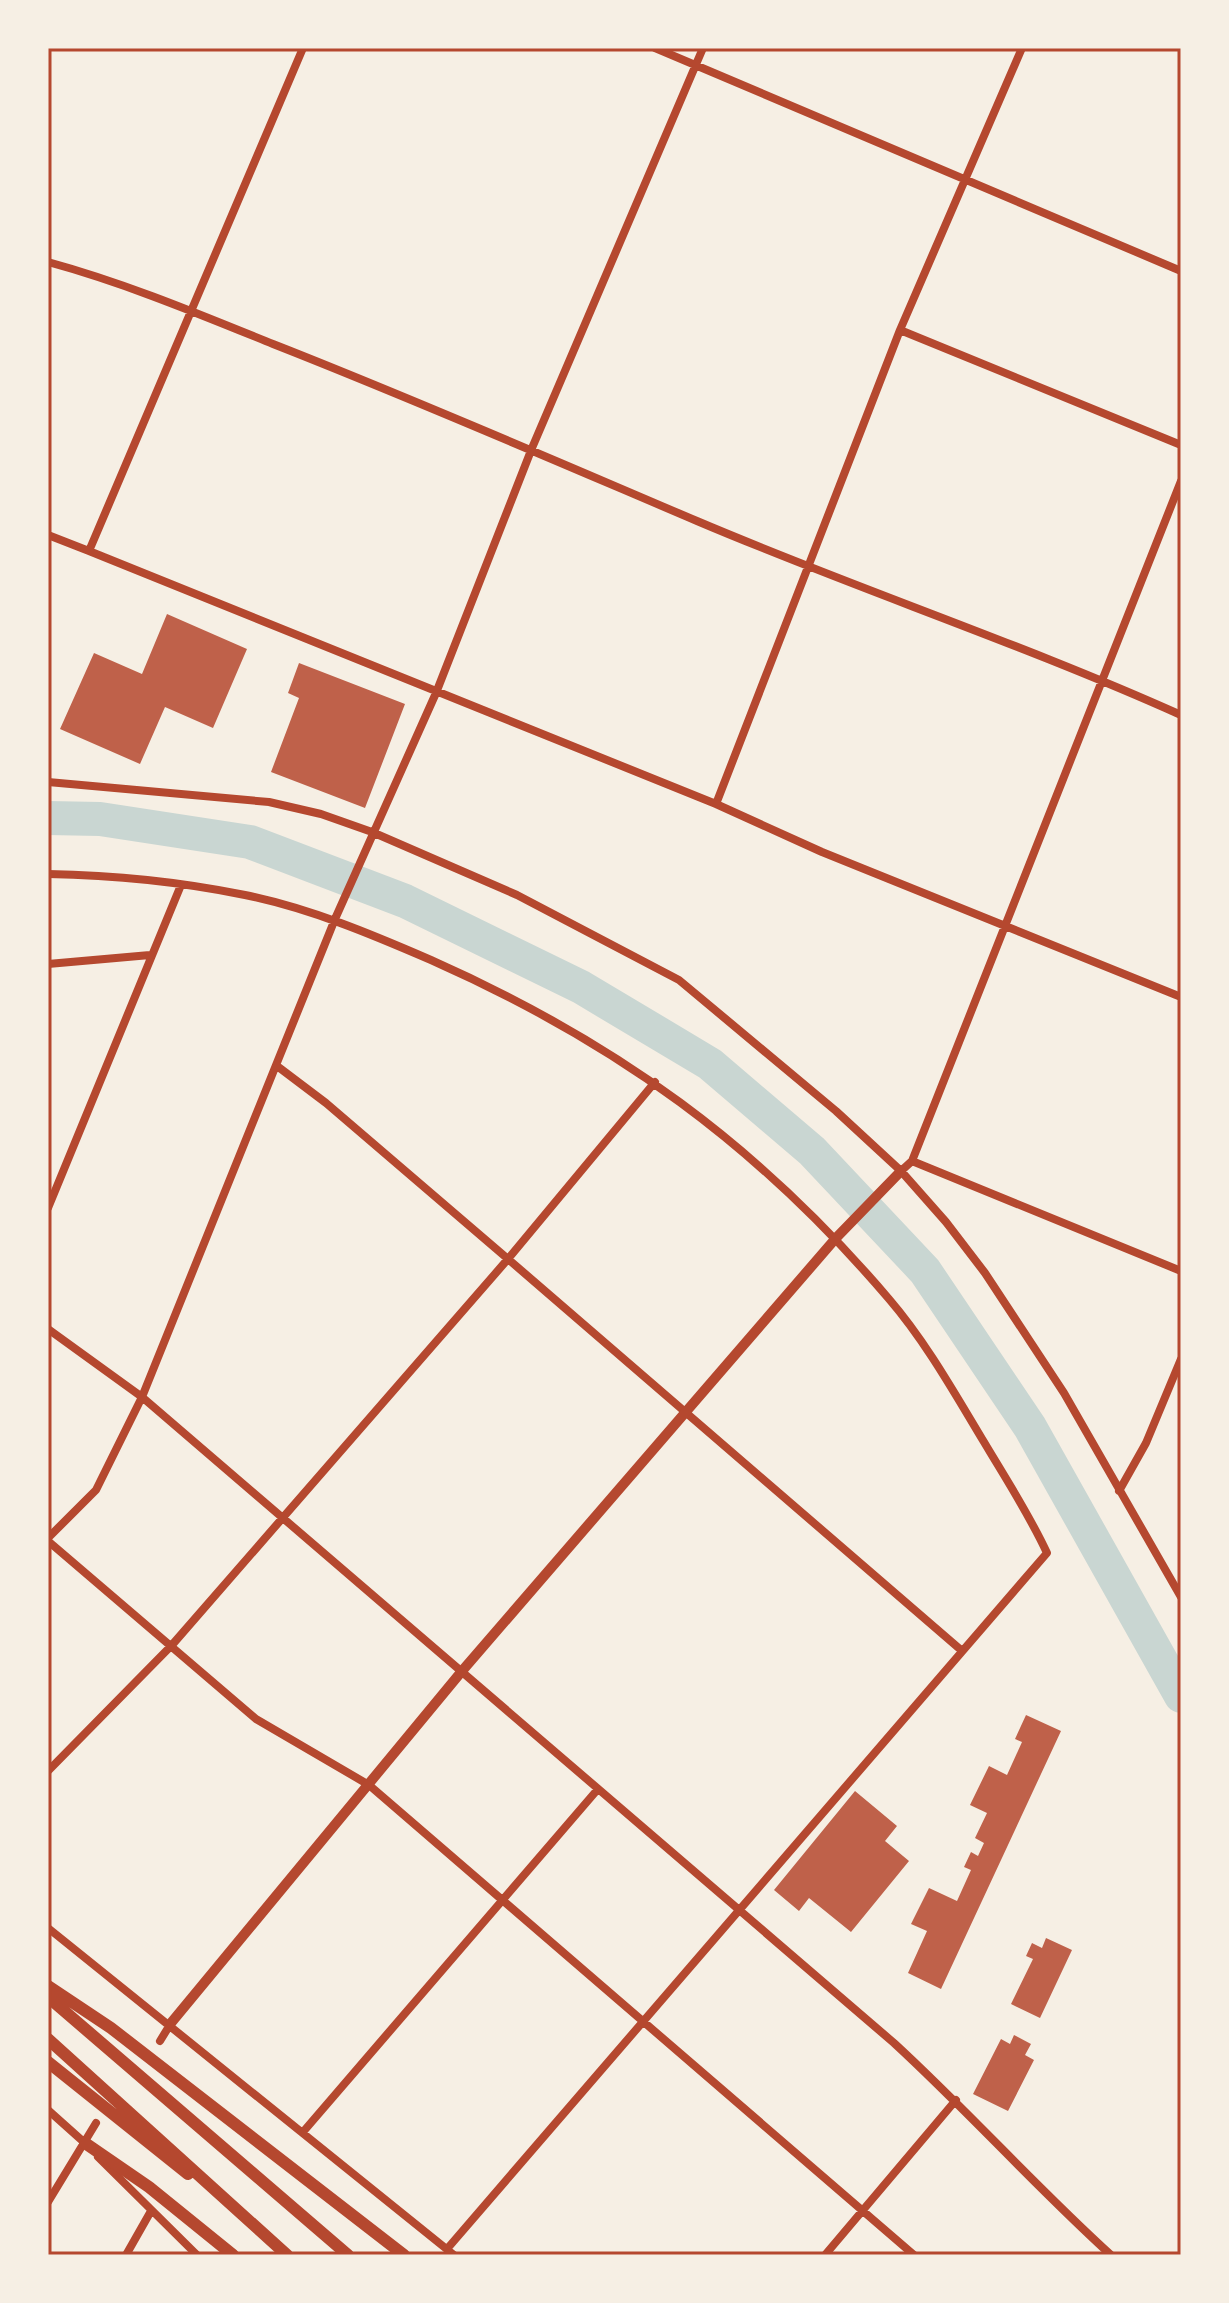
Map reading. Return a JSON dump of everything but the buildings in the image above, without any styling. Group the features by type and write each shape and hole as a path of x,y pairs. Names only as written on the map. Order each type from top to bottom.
{"highway":[{"path":"48,1986 111,2028 404,2255"},
{"path":"48,1997 348,2255"},
{"path":"48,2039 170,2146 234,2210"},
{"path":"48,2062 287,2255"},
{"path":"85,2143 149,2187 233,2255"}],"street":[{"path":"89,551 303,48"},
{"path":"655,48 1181,271"},
{"path":"703,48 532,448 436,693 335,920 142,1397 96,1490 48,1539 256,1719 369,1785 914,2255"},
{"path":"716,804 900,330 1022,48"},
{"path":"48,262 189,310 532,448 810,566 1102,680 1181,715"},
{"path":"900,330 1181,445"},
{"path":"160,2041 171,2023 462,1671 835,1239 912,1161 1181,481"},
{"path":"48,535 716,804 1181,997"},
{"path":"48,782 269,802 321,814 517,895 679,980 836,1111 900,1171 985,1273 1064,1393 1181,1597"},
{"path":"48,874 181,885 246,895 335,920 511,998 655,1082 772,1175 891,1301 944,1376 1032,1521 1047,1553 643,2019 451,2252 171,2023 48,1928"},
{"path":"48,1208 181,885"},
{"path":"48,964 150,955"},
{"path":"277,1066 326,1103 961,1650"},
{"path":"48,1771 172,1645 281,1516 508,1259 655,1082"},
{"path":"912,1161 1181,1271"},
{"path":"48,1329 142,1397 738,1908 956,2100 1044,2195 1111,2255"},
{"path":"1119,1491 1146,1443 1181,1359"},
{"path":"303,2132 598,1789"},
{"path":"825,2255 956,2100"},
{"path":"48,2110 197,2255"},
{"path":"48,2202 96,2123"},
{"path":"126,2255 151,2211"}],"waterway":[{"path":"48,818 100,819 250,842 405,901 581,987 710,1064 812,1151 925,1271 1030,1427 1181,1696"}]}
